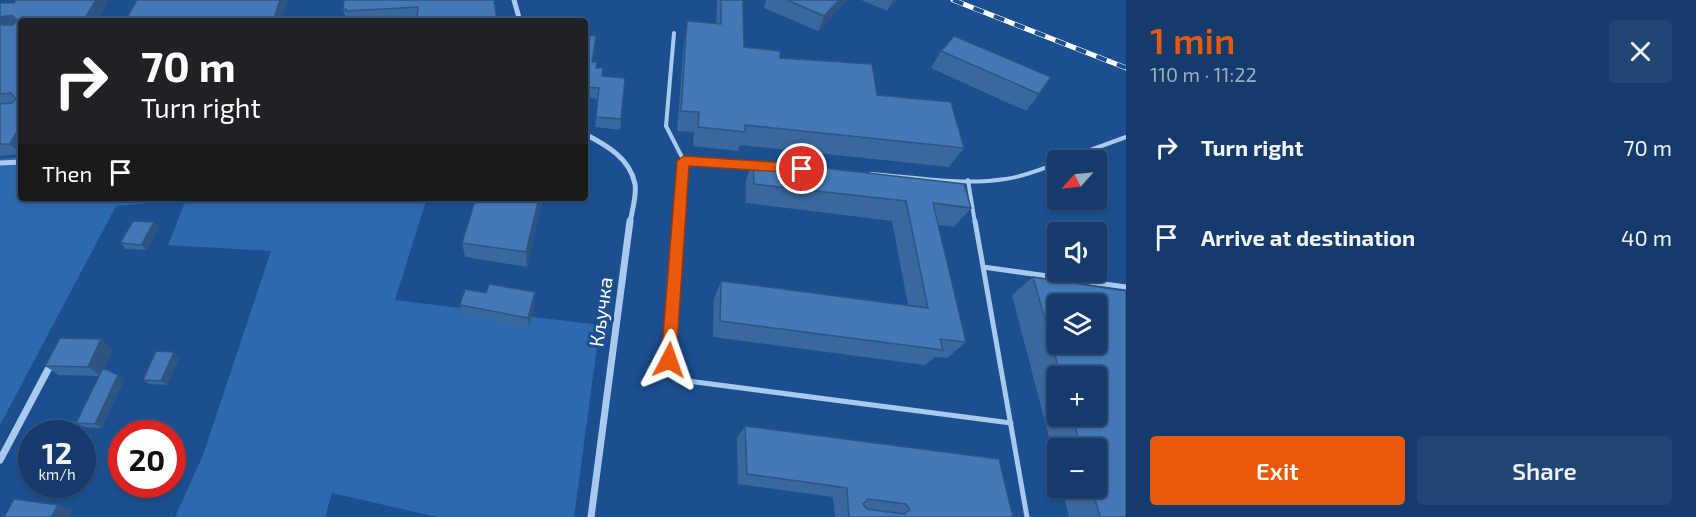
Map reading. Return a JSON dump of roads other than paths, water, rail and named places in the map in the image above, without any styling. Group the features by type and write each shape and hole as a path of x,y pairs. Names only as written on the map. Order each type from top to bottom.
{"street":[{"path":"514,0 519,18"},
{"name":"Кључка","path":"588,136 611,147 620,155 635,185 591,517"},
{"path":"0,163 18,162"},
{"path":"0,460 57,352"}],"lane":[{"path":"674,33 666,126 684,161 669,360 676,374 687,381 1011,423"},
{"path":"1090,150 1126,137"},
{"path":"684,161 766,166"},
{"path":"861,173 1001,180 1047,167"},
{"path":"968,180 1027,517"},
{"path":"983,267 1126,288"}],"railway":[{"path":"953,0 1126,68"}]}
